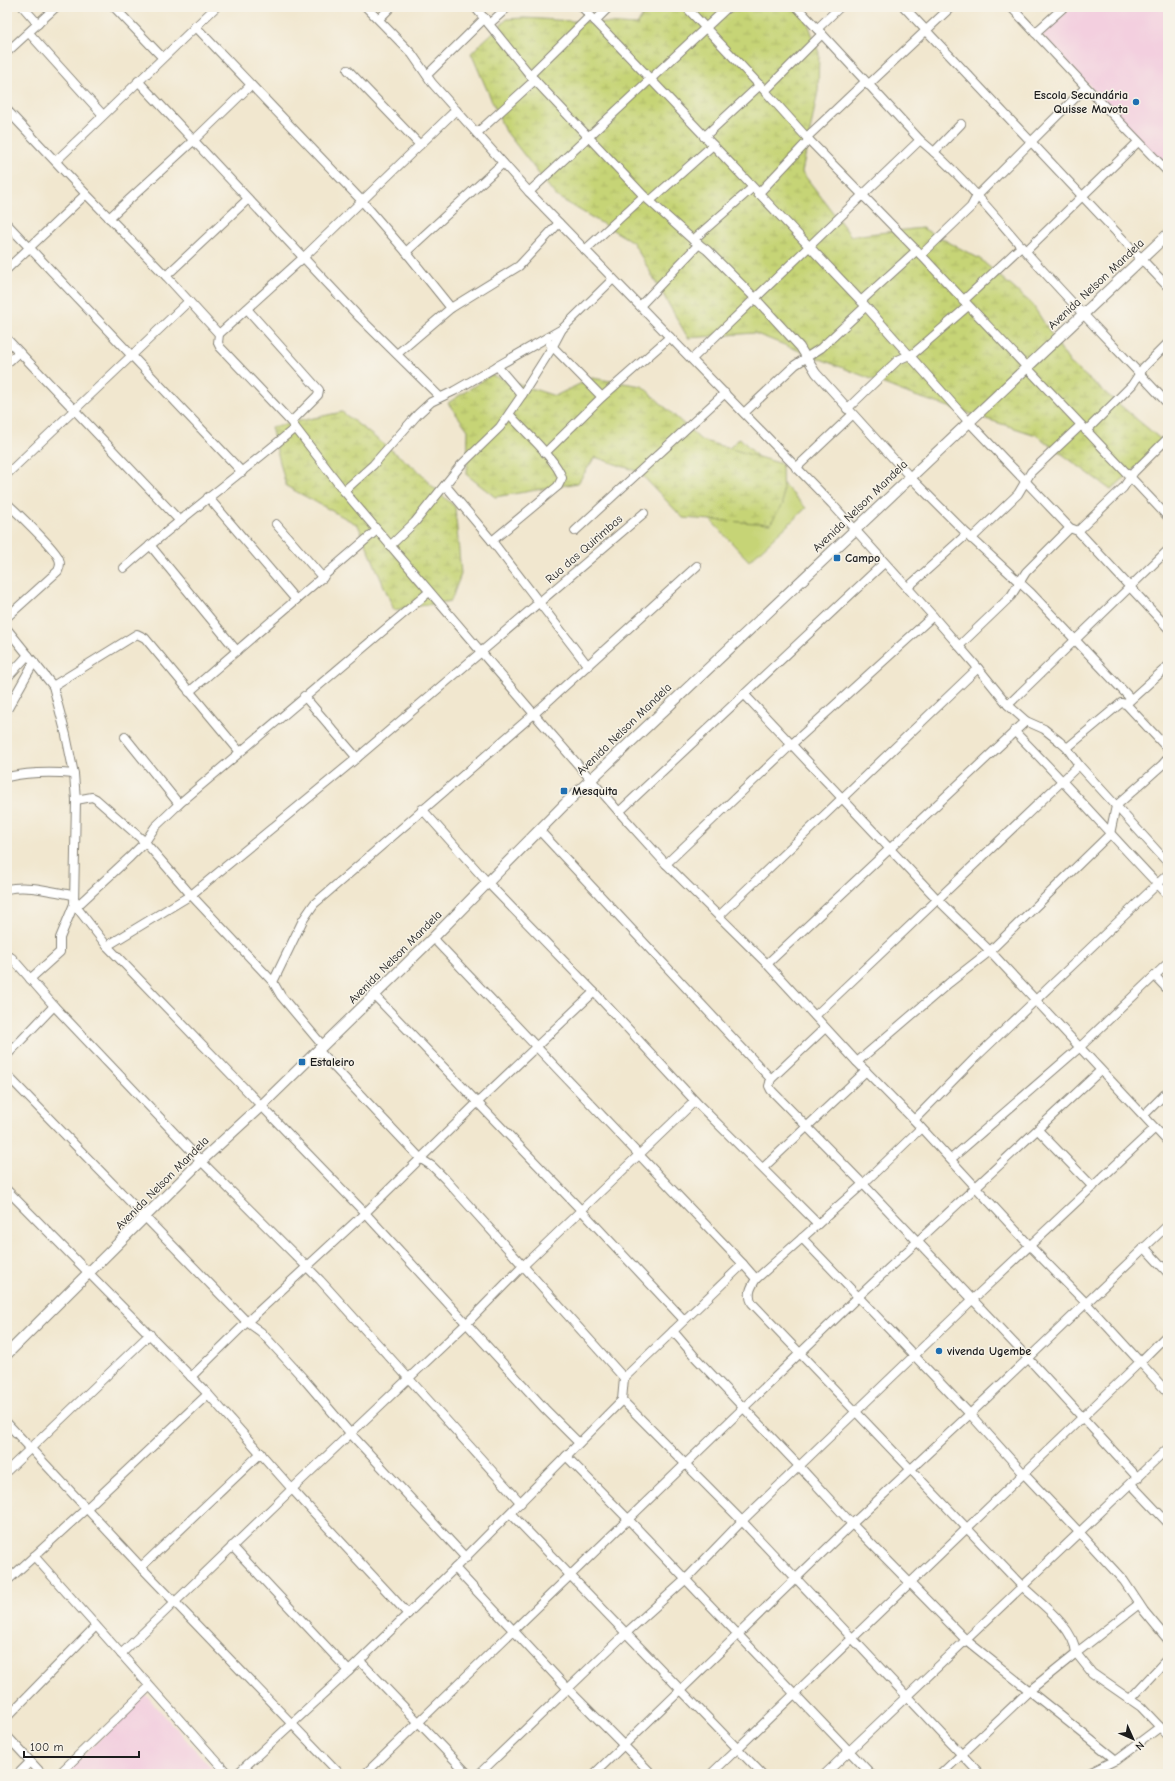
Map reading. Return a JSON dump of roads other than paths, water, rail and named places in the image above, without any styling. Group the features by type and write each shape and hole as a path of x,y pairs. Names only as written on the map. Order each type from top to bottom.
{"street":[{"path":"23,7 38,24"},
{"path":"7,52 56,7"},
{"path":"114,7 162,57"},
{"path":"56,161 162,57 216,7"},
{"path":"366,7 412,54 427,76 529,192 725,393 854,529 933,616 1008,705 1026,721 1050,734 1067,748 1079,765 1168,863"},
{"path":"379,19 391,7"},
{"path":"475,7 505,46 588,137 647,198 755,298 800,347 816,373 910,477 969,537 1019,581 1076,640 1168,748"},
{"path":"427,76 487,21 508,7"},
{"path":"582,7 755,191 809,246 968,421 1025,481 1130,586 1168,628"},
{"path":"477,133 592,18 609,7"},
{"path":"686,7 808,139 919,253 1168,517"},
{"path":"529,192 728,7"},
{"path":"797,7 920,140 934,152 977,196 1083,314 1168,404"},
{"path":"704,137 762,88 819,32 840,7"},
{"path":"904,7 1168,287"},
{"path":"640,306 696,242 755,191 808,139 951,7"},
{"path":"1011,7 1168,172"},
{"path":"1035,33 1064,7"},
{"path":"195,26 362,201 406,252 451,308"},
{"path":"29,33 103,115"},
{"path":"348,70 420,145"},
{"path":"138,81 360,318 440,397"},
{"path":"109,218 193,141 251,84"},
{"path":"744,413 790,370 821,348 863,304 966,213 977,196 1086,87"},
{"path":"7,110 190,301 219,334"},
{"path":"456,110 304,257 219,334 218,343 293,425 344,491 429,592 590,779 666,864 767,964 857,1062 951,1159 1030,1246 1086,1303 1168,1393"},
{"path":"934,152 961,124"},
{"path":"692,359 920,140"},
{"path":"796,468 898,360 914,354 1024,248 1082,196 1138,142"},
{"path":"585,250 713,145"},
{"path":"406,252 503,163"},
{"path":"7,269 86,194"},
{"path":"166,276 248,199"},
{"path":"397,354 451,308 519,266 559,223"},
{"path":"7,224 242,472"},
{"name":"Avenida Nelson Mandela","path":"7,1354 90,1274 202,1161 375,996 590,779 1168,234"},
{"path":"344,491 373,465 430,402 454,391 562,328 613,279"},
{"path":"7,474 190,301"},
{"path":"124,568 208,496 242,472 293,425 318,395 318,390 247,309"},
{"path":"390,546 415,522 461,465 510,415 553,346 562,328"},
{"path":"545,453 602,397 670,336"},
{"path":"7,340 179,520"},
{"path":"543,340 553,346 602,397"},
{"path":"907,588 1018,494 1031,472 1132,385 1147,364 1168,343"},
{"path":"7,363 19,352"},
{"path":"497,366 522,395"},
{"path":"575,531 725,393"},
{"path":"492,541 561,482 561,475 545,453 510,415"},
{"path":"959,646 1011,596 1026,572 1123,488 1131,477 1168,438"},
{"path":"445,486 492,541 588,666"},
{"path":"208,496 296,600"},
{"path":"7,503 52,549 59,557 60,563 58,571 7,618"},
{"name":"Rua das Quirimbas","path":"107,946 191,895 357,758 644,513"},
{"path":"276,524 322,578"},
{"path":"189,692 377,530"},
{"path":"150,545 237,651"},
{"path":"1008,705 1168,550"},
{"path":"619,812 884,563"},
{"path":"273,982 303,920 314,904 422,809 534,714 697,566"},
{"path":"30,979 60,952 62,931 75,906 145,842 155,827 179,804 304,696 429,592"},
{"path":"666,864 792,744 933,616"},
{"path":"7,629 53,686 66,735 74,774 76,800 73,895 75,906 107,946 365,1213 540,1404 579,1443"},
{"path":"53,686 137,634 145,638 240,752"},
{"path":"7,678 28,655"},
{"path":"7,710 34,662"},
{"path":"1067,748 1122,703 1129,702 1168,666"},
{"path":"719,916 978,668"},
{"path":"744,694 938,900 990,951 1100,1071 1144,1115 1168,1142"},
{"path":"304,696 357,758"},
{"path":"767,964 1026,721"},
{"path":"1014,732 1063,780 1110,834 1168,895"},
{"path":"125,737 179,804"},
{"path":"857,1062 943,988 990,951 1110,834 1116,806 1168,758"},
{"path":"815,1016 1079,765"},
{"path":"7,777 42,772 74,774"},
{"path":"76,800 92,797 96,799 145,842 191,895 273,982 281,996 320,1048 421,1159 432,1166 446,1180 624,1378"},
{"path":"422,809 488,883 594,992 695,1101 764,1168 818,1224"},
{"path":"539,830 771,1079"},
{"path":"914,1120 1035,1001 1168,874"},
{"path":"7,889 13,887 28,888 73,895"},
{"path":"433,938 756,1279"},
{"path":"7,955 202,1161 307,1267 521,1503"},
{"path":"951,1159 1079,1048 1168,963"},
{"path":"1155,976 1168,990"},
{"path":"191,1376 365,1213 478,1102 594,992"},
{"path":"375,996 478,1102 684,1320"},
{"path":"7,1055 54,1006"},
{"path":"825,1028 771,1079 769,1086 771,1090 863,1184 1028,1358 1138,1478"},
{"path":"764,1168 866,1070"},
{"path":"365,1774 858,1297 1100,1071"},
{"path":"7,1075 145,1219 247,1322 261,1332 350,1433 466,1558"},
{"path":"1144,1115 1168,1091"},
{"path":"121,1654 350,1433 467,1323 523,1266 695,1101"},
{"path":"921,1128 863,1184 756,1279 749,1294 752,1303 1022,1586 1067,1630 1075,1642 1076,1653 1092,1673 1141,1707 1168,1736"},
{"path":"479,1774 626,1633 685,1580 742,1521 972,1300 1155,1128"},
{"path":"1038,1130 1093,1187"},
{"path":"7,1190 191,1376 292,1489 408,1614"},
{"path":"594,1774 852,1524 1168,1225"},
{"path":"802,1238 1080,1532 1124,1581 1139,1604 1168,1640"},
{"path":"1144,1247 1168,1273"},
{"path":"237,1774 350,1671 511,1514 622,1400 624,1378 743,1264"},
{"path":"673,1330 743,1408 852,1524 966,1640 1116,1760"},
{"path":"7,1471 150,1334"},
{"path":"711,1774 1168,1334"},
{"path":"7,1580 87,1508 208,1394"},
{"path":"622,1400 742,1521 980,1774"},
{"path":"7,1423 174,1602 340,1774"},
{"path":"825,1774 908,1697 1022,1586 1168,1448"},
{"path":"141,1567 261,1453"},
{"path":"566,1456 739,1634 871,1774"},
{"path":"1131,1484 1168,1523"},
{"path":"511,1514 762,1774"},
{"path":"232,1546 350,1671"},
{"path":"34,1556 228,1774"},
{"path":"455,1568 568,1689 652,1774"},
{"path":"941,1774 1029,1691 1139,1604"},
{"path":"7,1717 96,1626"},
{"path":"1129,1700 1168,1658"},
{"path":"360,1661 468,1774"},
{"path":"59,1774 149,1687"},
{"path":"1087,1774 1116,1760 1160,1728"},
{"path":"7,1736 42,1774"},
{"path":"18,1774 30,1762"}],"place":[{"name":"Escola Secundária Quisse Mavota","path":"1136,102"},
{"name":"Campo","path":"837,558"},
{"name":"Mesquita","path":"564,791"},
{"name":"Estaleiro","path":"302,1062"},
{"name":"vivenda Ugembe","path":"939,1351"}]}
